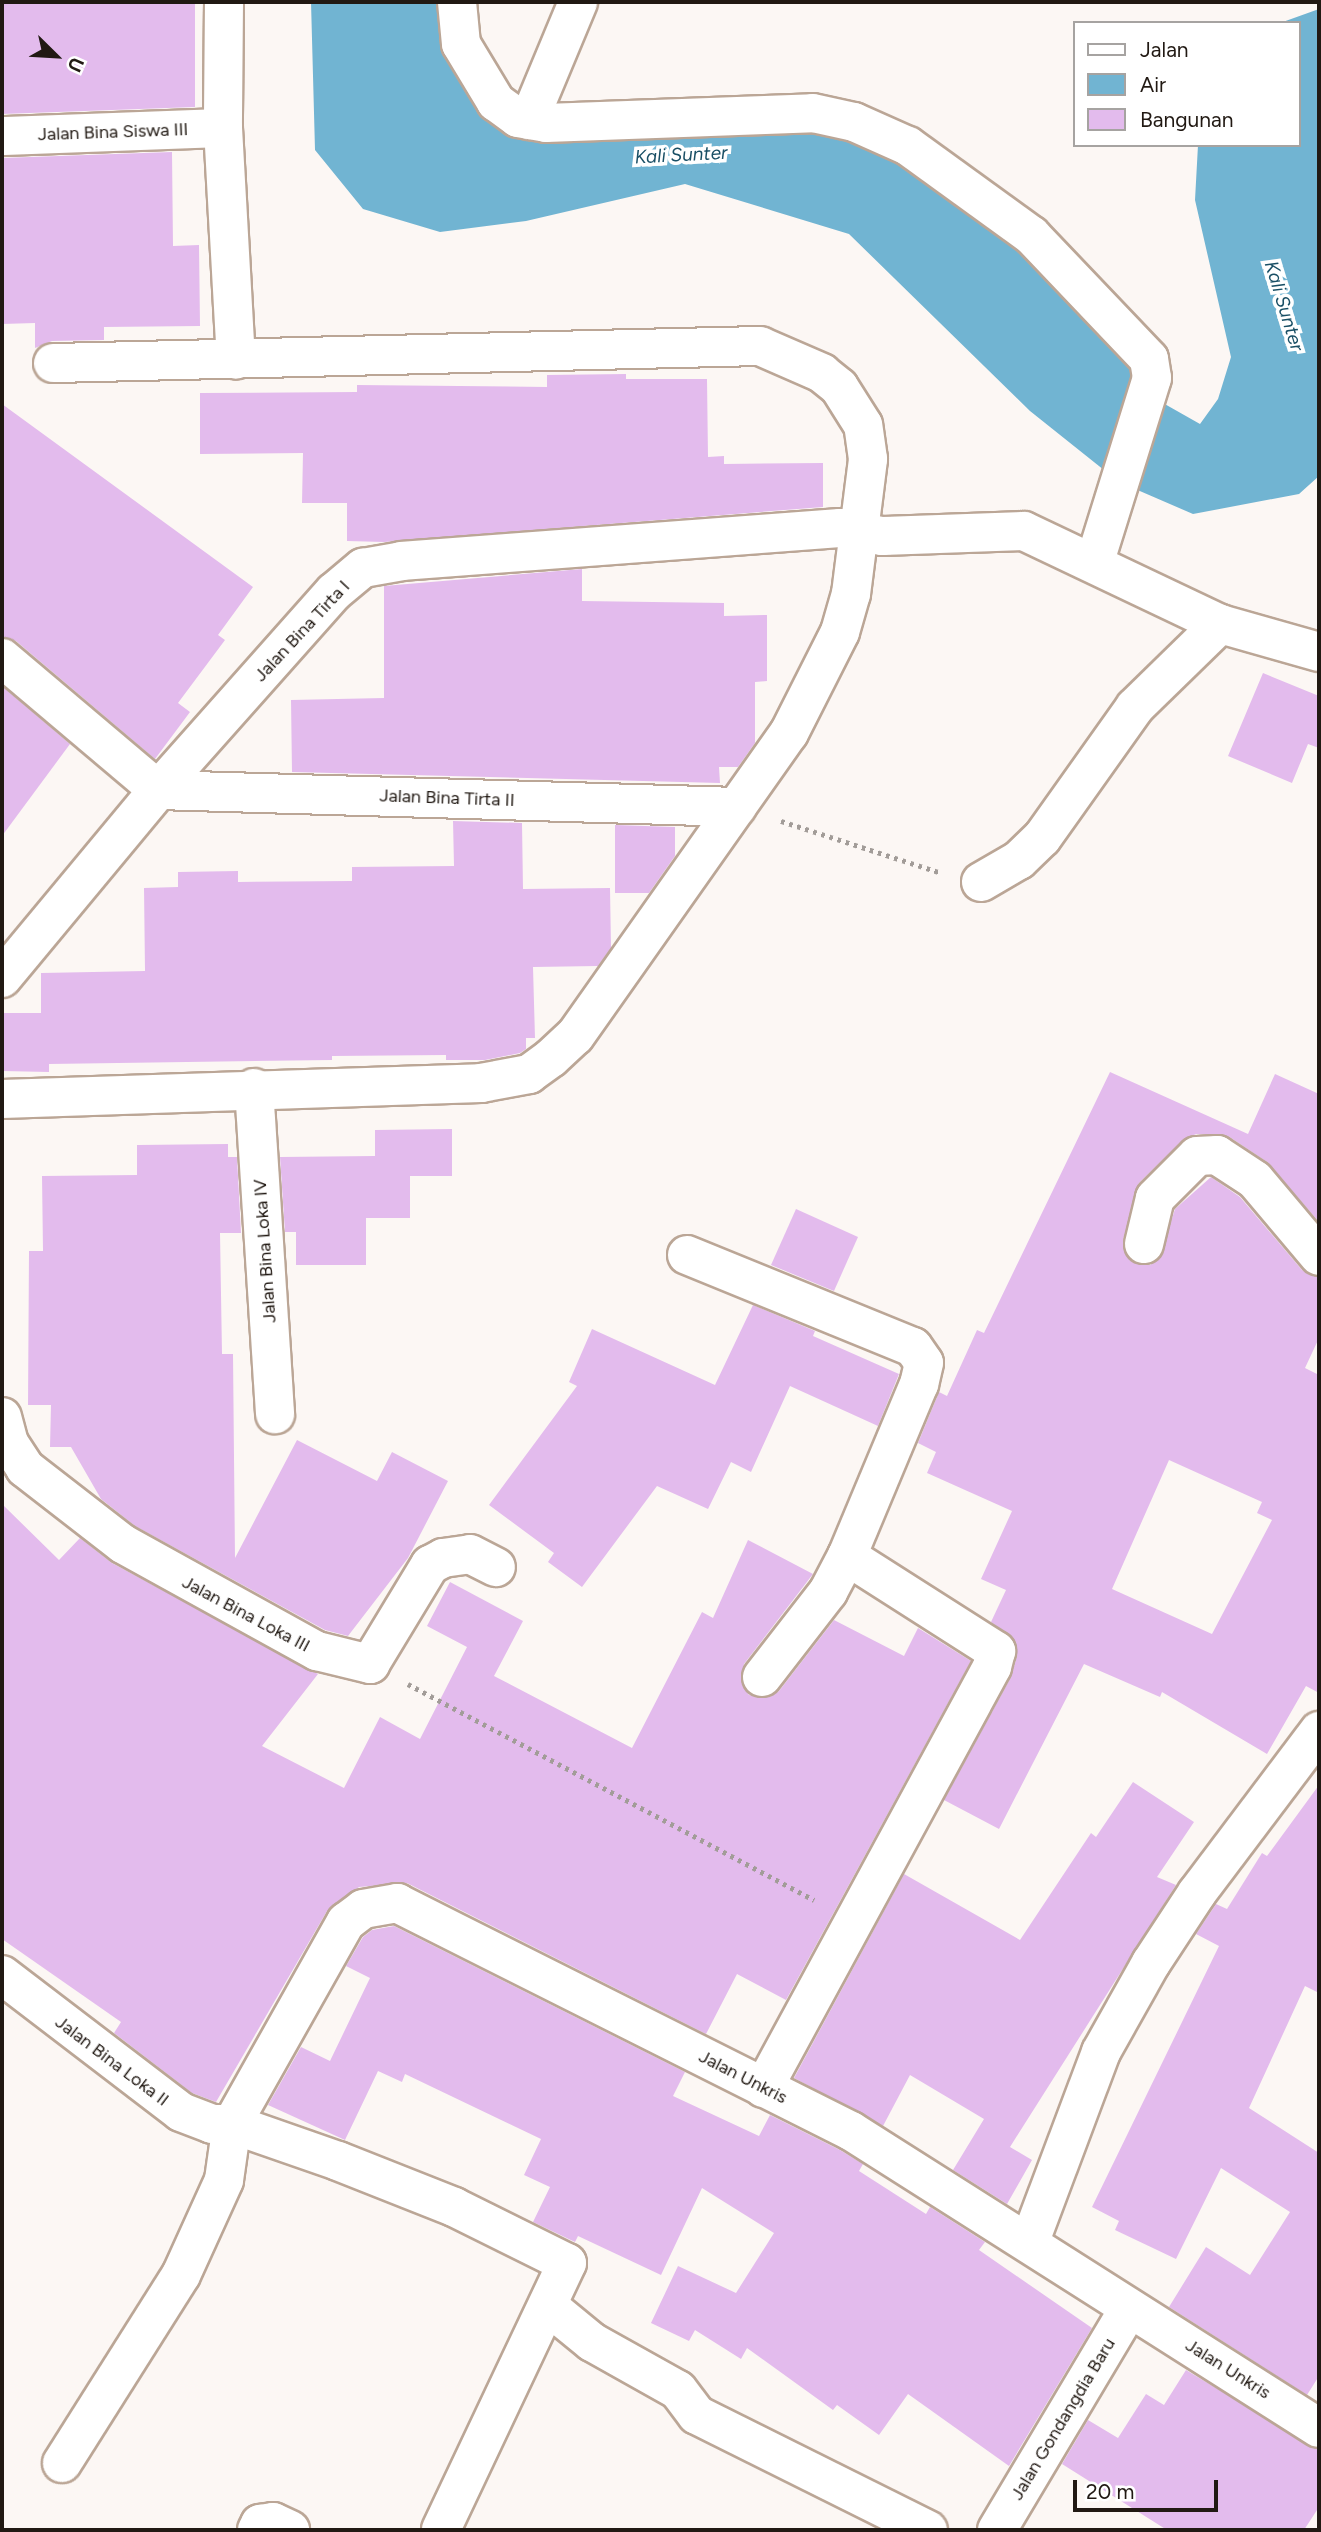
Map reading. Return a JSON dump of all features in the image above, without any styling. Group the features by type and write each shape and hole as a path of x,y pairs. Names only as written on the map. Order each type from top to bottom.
{"street":[{"path":"224,2 223,128 236,360"},
{"path":"457,2 461,44 496,102 518,118 546,123 813,113 854,122 908,146 1031,235 1149,359 1152,378 1094,561"},
{"path":"529,120 578,2"},
{"name":"Jalan Bina Siswa III","path":"2,136 223,128"},
{"path":"2,1099 254,1088 481,1083 529,1074 575,1036 789,733 840,632 851,594 868,459 863,425 839,387 822,373 760,346 53,363"},
{"name":"Jalan Bina Tirta I","path":"2,978 158,790 334,592 363,568 401,561 859,529 882,536 1024,531 1094,561 1220,624 1319,652"},
{"path":"981,882 1019,860 1042,838 1135,707 1220,624"},
{"path":"2,658 158,790"},
{"name":"Jalan Bina Tirta II","path":"158,790 737,807"},
{"name":"Jalan Bina Loka IV","path":"254,1088 275,1414"},
{"path":"1144,1244 1156,1198 1197,1156 1217,1155 1255,1180 1319,1256"},
{"path":"687,1255 913,1347 923,1363 919,1384 847,1556 828,1592 762,1677"},
{"name":"Jalan Bina Loka III","path":"2,1417 9,1443 25,1468 123,1544 317,1651 370,1664"},
{"path":"370,1664 430,1565 443,1558 470,1554 496,1567"},
{"path":"764,2088 992,1667 996,1651 847,1556"},
{"path":"1030,2241 1101,2052 1151,1963 1197,1893 1319,1731"},
{"name":"Jalan Unkris","path":"232,2124 346,1922 363,1909 397,1903 851,2131 1030,2241 1129,2309 1314,2412"},
{"name":"Jalan Bina Loka II","path":"2,1975 181,2112 212,2123 232,2124 454,2207 567,2263 548,2306"},
{"path":"62,2463 181,2275 208,2221 224,2180 232,2124"},
{"path":"441,2530 548,2306 592,2342 678,2390 697,2415 928,2530"},
{"name":"Jalan Gondangdia Baru","path":"997,2530 1129,2309"},
{"path":"257,2530 260,2524 273,2522 290,2530"}],"path":[{"path":"737,807 981,882"},
{"path":"370,1664 854,1922"}],"water":[{"name":"Kali Sunter","path":"311,2 457,2 496,102 854,122 1078,282 1147,394 1200,424 1218,399 1231,357 1195,200 1198,147 1300,147 1300,21 1286,21 1319,9 1319,476 1299,494 1193,514 1119,482 1030,411 849,234 685,184 526,221 440,232 363,209 315,150"}],"building":[{"path":"2,2 195,2 195,107 2,114"},
{"path":"172,152 173,246 199,245 200,326 104,327 104,340 52,341 35,348 35,323 2,324 2,158"},
{"path":"626,374 626,379 707,379 708,457 724,456 724,464 823,463 823,507 384,542 347,541 347,503 302,503 303,453 200,454 200,393 357,392 357,385 547,387 547,375"},
{"path":"2,404 253,587 218,635 225,640 178,703 190,712 155,759 16,641 2,637"},
{"path":"582,569 582,601 724,603 724,616 767,615 767,681 755,682 755,743 738,767 719,767 720,783 292,772 291,700 384,698 384,586"},
{"path":"1263,673 1319,696 1319,748 1308,744 1292,783 1228,756"},
{"path":"2,686 70,744 2,836"},
{"path":"453,821 522,823 523,889 610,888 611,948 598,966 533,967 535,1038 526,1038 526,1049 520,1053 485,1060 446,1060 446,1055 332,1056 332,1060 49,1064 49,1072 2,1071 2,1013 41,1013 41,973 145,971 144,888 178,887 178,872 238,871 238,882 352,881 352,867 454,866"},
{"path":"615,825 675,827 675,856 649,893 615,893"},
{"path":"1110,1072 1248,1134 1275,1074 1319,1094 1319,1222 1267,1162 1228,1136 1196,1134 1182,1141 1139,1183 1123,1240 1130,1260 1150,1265 1159,1259 1175,1209 1211,1177 1240,1197 1302,1270 1319,1277 1319,1338 1305,1368 1319,1375 1319,1693 1306,1686 1267,1754 1162,1692 1160,1697 1084,1664 999,1829 944,1800 1011,1677 1017,1656 1016,1642 991,1622 1006,1590 981,1579 1012,1511 927,1473 936,1452 918,1443 939,1392 947,1396 977,1330 984,1333","holes":["1169,1460 1262,1502 1257,1513 1272,1520 1212,1634 1112,1589"]},
{"path":"452,1129 452,1176 410,1176 410,1218 366,1218 366,1265 296,1265 296,1232 285,1232 280,1157 375,1156 375,1130"},
{"path":"228,1144 228,1157 237,1157 241,1233 220,1233 222,1354 233,1354 235,1558 297,1440 377,1481 392,1452 448,1481 408,1558 348,1636 325,1630 135,1526 101,1499 71,1447 50,1447 51,1405 28,1405 29,1251 43,1251 42,1176 137,1175 137,1145"},
{"path":"796,1209 858,1237 834,1291 771,1265"},
{"path":"753,1305 815,1331 813,1336 899,1374 878,1426 790,1386 751,1472 731,1462 708,1509 657,1486 582,1587 548,1562 554,1553 489,1505 577,1386 569,1382 592,1329 715,1385"},
{"path":"2,1504 59,1560 80,1538 112,1563 318,1674 262,1746 344,1788 380,1717 420,1739 467,1647 427,1626 450,1582 523,1621 494,1676 632,1748 702,1612 713,1618 748,1540 813,1574 744,1664 742,1685 749,1695 770,1697 779,1691 834,1620 904,1656 918,1628 971,1661 786,2000 737,1974 706,2034 407,1883 359,1887 327,1911 216,2102 192,2093 114,2033 121,2022 2,1939"},
{"path":"1133,1782 1194,1822 1157,1877 1176,1885 1010,2147 1032,2160 1007,2204 953,2170 984,2119 910,2075 883,2126 794,2078 904,1874 1020,1940 1091,1833 1096,1837"},
{"path":"1319,1785 1319,1993 1305,1986 1249,2108 1319,2153 1319,2376 1307,2395 1169,2307 1206,2247 1250,2275 1290,2212 1221,2168 1176,2259 1115,2230 1119,2221 1092,2207 1219,1946 1196,1934 1216,1904 1227,1909 1262,1853 1267,1856"},
{"path":"394,1926 685,2072 673,2096 759,2136 770,2115 840,2150 863,2164 859,2171 926,2214 930,2207 985,2242 979,2250 1092,2328 1009,2466 908,2394 879,2435 837,2405 833,2410 747,2348 741,2359 695,2330 689,2341 651,2323 678,2266 736,2293 774,2233 702,2188 661,2275 578,2236 575,2242 533,2222 550,2187 524,2175 541,2139 405,2074 402,2082 378,2071 345,2140 268,2105 301,2047 330,2061 370,1978 346,1966 363,1937 372,1930"},
{"path":"1186,2370 1319,2450 1319,2507 1304,2530 1167,2530 1062,2464 1088,2420 1118,2438 1146,2394 1164,2405"}]}
